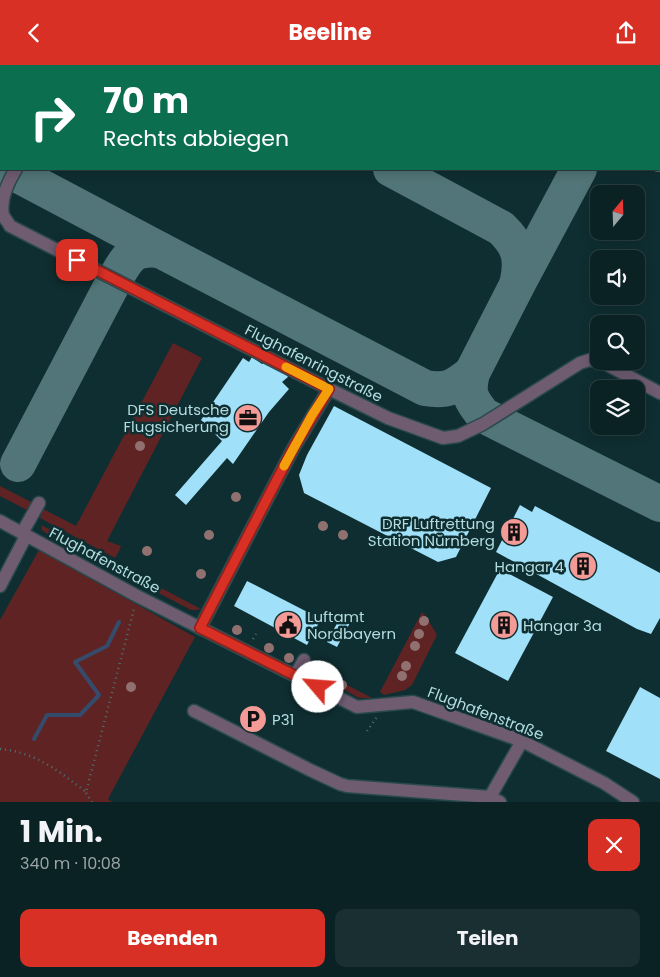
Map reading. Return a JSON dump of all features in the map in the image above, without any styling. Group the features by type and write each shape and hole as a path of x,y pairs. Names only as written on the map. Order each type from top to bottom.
{"lane":[{"name":"Flughafenringstraße","path":"15,170 4,190 1,202 2,214 10,225 329,389 388,418 443,438 458,436 483,424 580,363 589,360 602,362 660,393"},
{"path":"200,628 294,447 329,389"},
{"path":"0,586 40,503"},
{"name":"Flughafenstraße","path":"0,521 200,628 357,707 413,702 522,741 604,783 633,802"},
{"path":"295,676 304,660"},
{"path":"194,711 310,770 347,786 495,799 522,741"}],"path":[{"path":"86,792 137,595"},
{"path":"253,639 256,634"},
{"path":"0,749 34,757 59,771 86,792 92,802"}],"shaded area":[{"path":"173,343 202,358 107,541 121,546 115,558 40,518 43,509 76,526"},
{"path":"0,486 33,503 29,511 0,496"},
{"path":"41,525 110,561 98,561 46,533 42,530"},
{"path":"39,550 195,637 108,799 112,802 0,802 0,620"},
{"path":"127,570 201,609 191,610 132,579"},
{"path":"422,612 437,635 412,685 405,690 384,695 380,692"},
{"path":"313,667 372,698 359,698 317,675"}],"building":[{"path":"275,356 288,377 282,382 289,389 269,412 233,464 227,458 186,505 175,495 222,441 201,420 243,358 249,362 252,357 262,364"},
{"path":"334,406 491,488 456,557 438,562 304,493 299,475 307,455"},
{"name":"Hangar 4","path":"520,505 532,512 535,506 660,573 660,618 651,634 637,629 496,552"},
{"name":"Hangar 3a","path":"500,569 553,597 508,681 455,653"},
{"path":"247,581 321,619 307,645 234,606"},
{"path":"341,616 351,621 337,647 327,642"},
{"path":"640,687 660,698 660,779 606,751"}],"waterway":[{"path":"34,739 47,715 80,715 99,695 75,662 107,646 119,622"}],"taxiway":[{"path":"9,170 425,388 445,389 460,382 472,373"},
{"path":"393,170 501,228 516,247 520,260 517,285"},
{"path":"578,170 472,373 470,391 475,404 483,415 660,504"},
{"path":"18,464 124,265 137,252 151,249 160,250"}],"slow traffic":[{"path":"284,466 312,415 329,389 286,367"}],"place":[{"name":"DFS Deutsche Flugsicherung","path":"248,418"},
{"name":"DRF Luftrettung Station Nürnberg","path":"514,532"},
{"name":"Hangar 4","path":"583,566"},
{"name":"Luftamt Nordbayern","path":"288,625"},
{"name":"Hangar 3a","path":"504,625"},
{"name":"P31","path":"253,719"}],"route":[{"path":"77,260 329,389 294,447 200,628 318,687"}]}
